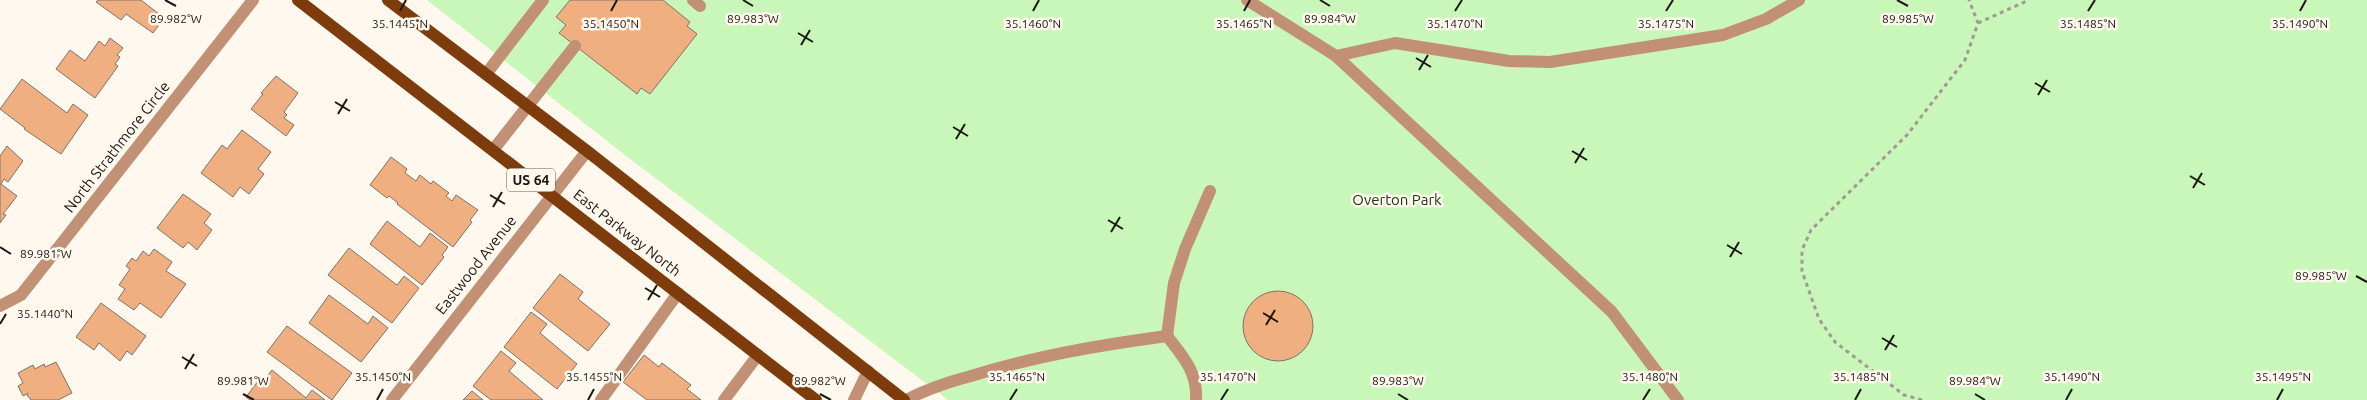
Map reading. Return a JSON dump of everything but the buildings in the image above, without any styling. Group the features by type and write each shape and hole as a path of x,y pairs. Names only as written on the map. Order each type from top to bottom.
{"main road":[{"name":"East Parkway North","path":"298,0 816,400"},
{"path":"388,0 587,151 905,400"}],"street":[{"name":"North Strathmore Circle","path":"0,306 20,295 253,0"},
{"path":"486,74 543,0"},
{"path":"1246,0 1336,56 1612,312 1678,400"},
{"path":"1336,56 1395,43 1509,61 1550,62 1723,35 1766,19 1799,0"},
{"path":"492,150 575,46"},
{"name":"Eastwood Avenue","path":"392,400 587,151"},
{"path":"1196,400 1197,389 1189,362 1167,336 1174,283 1184,249 1210,190"},
{"path":"601,400 678,293"},
{"path":"905,400 927,389 1009,364 1102,345 1167,336"},
{"path":"724,400 758,355"},
{"path":"854,400 868,371"}],"path":[{"path":"1922,400 1904,395 1836,342 1818,319 1802,271 1802,250 1811,230 1907,135 1965,60 1978,23 1970,0"},
{"path":"1978,23 2029,0"}],"green space":[{"name":"Overton Park","path":"427,0 2367,0 2367,400 948,400 625,155"}]}
